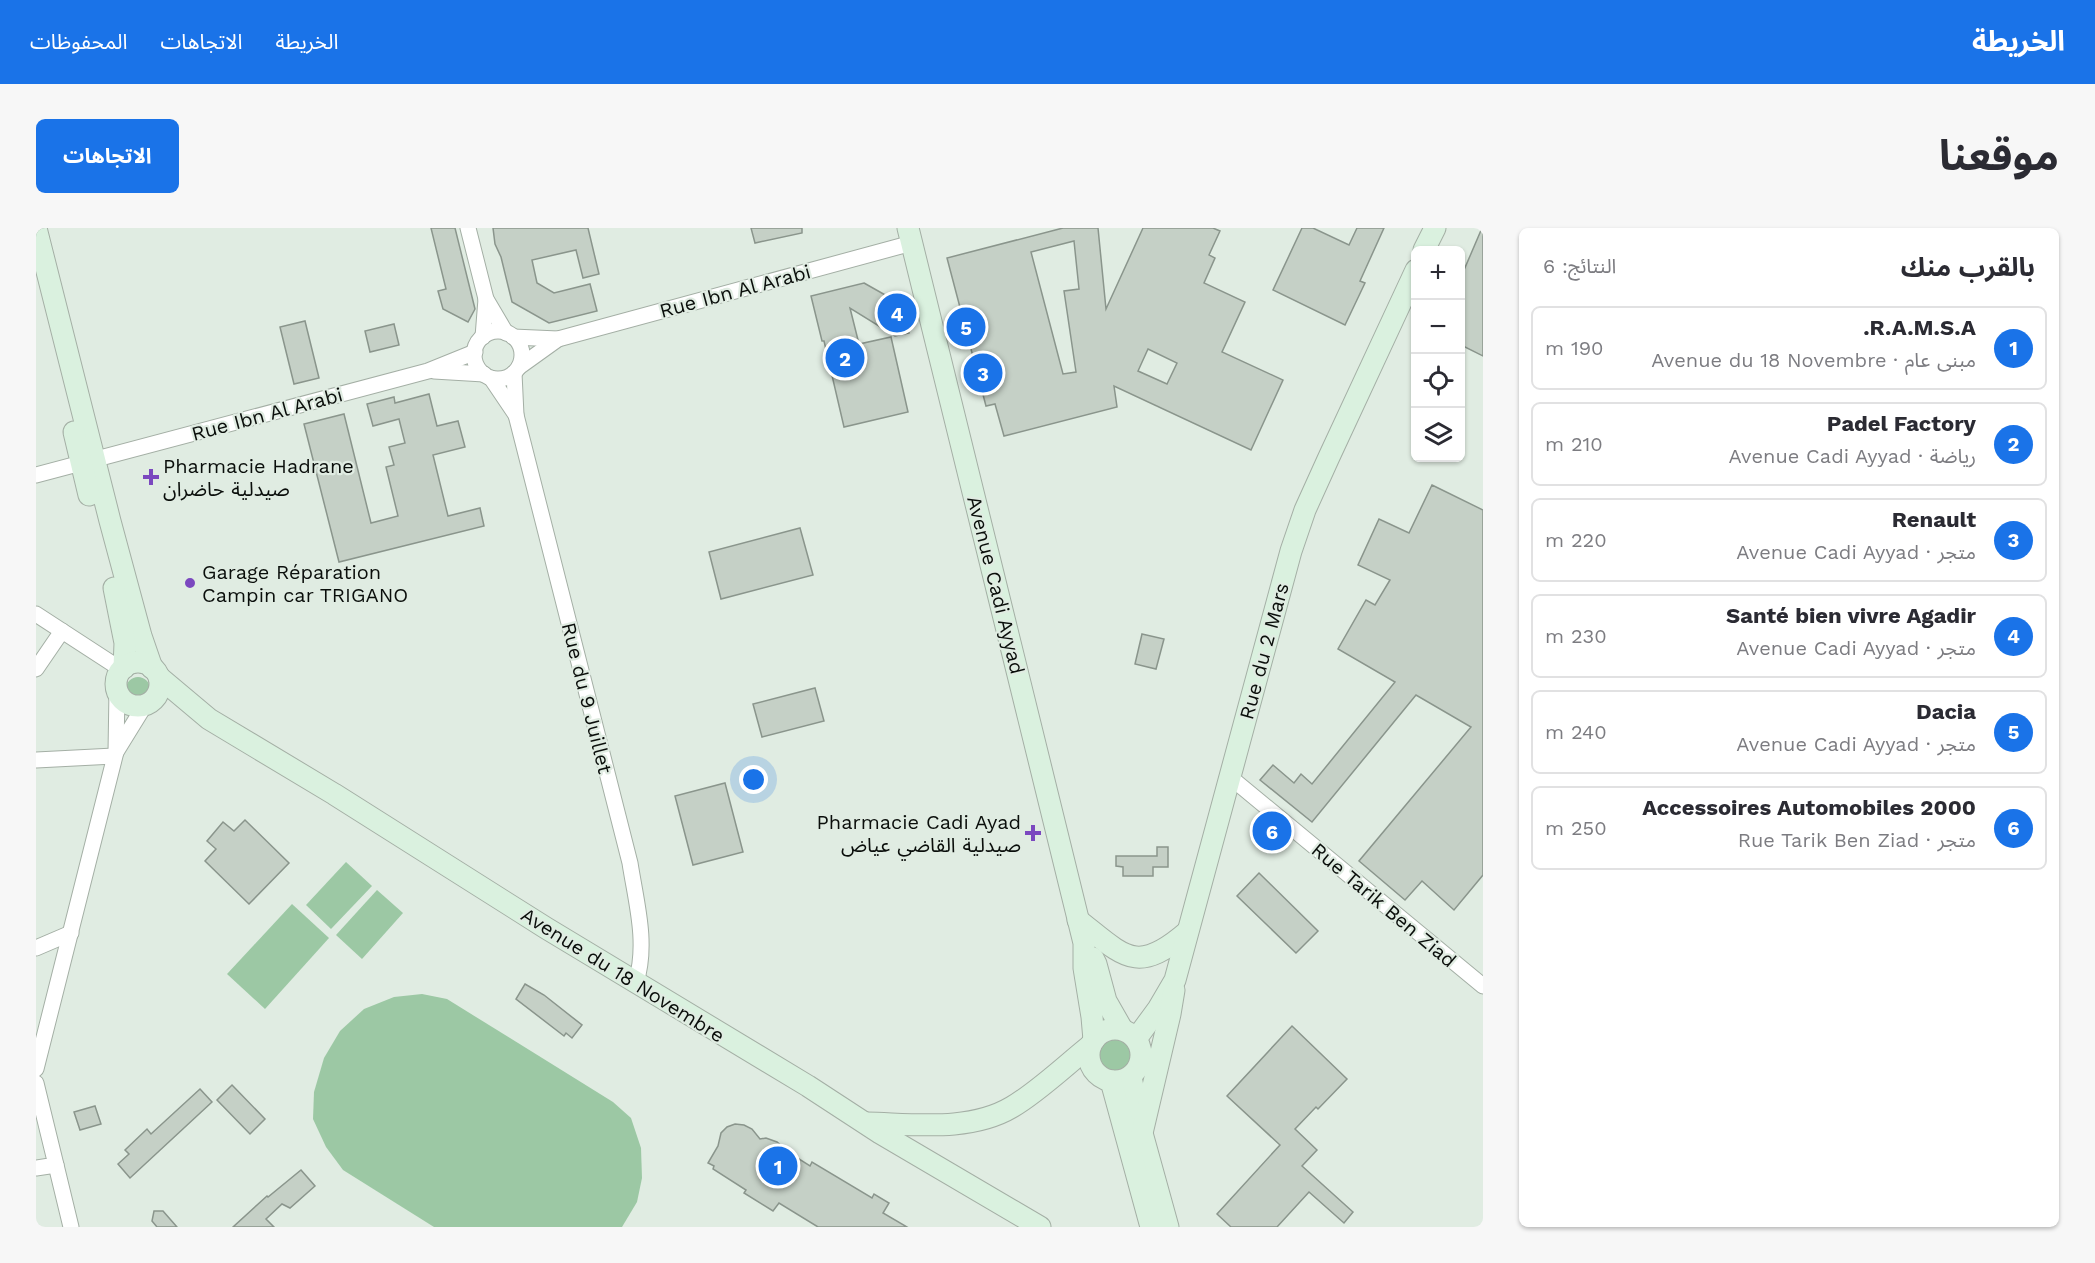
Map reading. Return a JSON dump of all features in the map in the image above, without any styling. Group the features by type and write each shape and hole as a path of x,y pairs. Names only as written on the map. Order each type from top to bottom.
{"street":[{"path":"36,228 120,609 125,643 115,754 36,1069"},
{"path":"468,228 486,299 483,338 475,352 478,368 487,376 507,378 517,370 522,351 486,299"},
{"path":"1426,246 1435,228"},
{"name":"Rue Ibn Al Arabi","path":"517,370 558,339 910,235"},
{"name":"Avenue Cadi Ayyad","path":"910,235 1084,943 1084,968 1092,1017 1092,1042"},
{"name":"Rue du 2 Mars","path":"1129,1034 1158,1009 1175,980 1273,611 1305,510 1411,281"},
{"path":"36,288 63,388 139,628 156,673 159,691 115,754"},
{"path":"483,338 498,332 510,335"},
{"name":"Rue Ibn Al Arabi","path":"510,335 558,339"},
{"name":"Rue Ibn Al Arabi","path":"36,475 428,371 475,352"},
{"name":"Rue du 9 Juillet","path":"517,370 516,415 630,863 641,938 641,967 636,982"},
{"name":"Rue Ibn Al Arabi","path":"428,371 487,376"},
{"name":"Rue du 9 Juillet","path":"487,376 516,415"},
{"path":"36,614 121,676 125,702 138,706 148,704"},
{"path":"36,669 62,631"},
{"path":"121,676 138,662 156,673"},
{"name":"Avenue du 18 Novembre","path":"156,673 209,719 1040,1227"},
{"name":"Avenue du 18 Novembre","path":"148,704 209,719"},
{"path":"36,760 115,754"},
{"name":"Rue Tarik Ben Ziad","path":"1230,777 1483,986"},
{"path":"1078,920 1114,948 1134,958 1155,955 1168,948 1187,932"},
{"path":"36,948 71,933"},
{"name":"Avenue Cadi Ayyad","path":"1084,943 1096,964 1106,1001 1129,1034"},
{"path":"1142,1133 1170,1014 1175,980"},
{"path":"867,1123 961,1123 984,1119 1010,1108 1027,1097 1106,1030 1129,1034 1141,1048 1142,1059 1138,1069 1121,1079 1102,1078 1090,1063 1089,1054 1092,1042"},
{"path":"1121,1079 1142,1133 1168,1227"},
{"path":"1121,1079 1151,1227"},
{"path":"36,1083 71,1227"},
{"path":"36,1168 56,1165"}],"green space":[{"path":"138,677 147,680 150,689 147,698 138,701 129,698 126,689 129,680"},
{"path":"346,862 372,886 331,929 306,905"},
{"path":"377,890 403,913 362,959 336,935"},
{"path":"292,904 329,938 265,1009 227,974"},
{"path":"422,994 447,999 613,1102 631,1118 641,1148 642,1178 637,1202 622,1227 434,1227 343,1170 326,1147 313,1119 314,1092 324,1058 340,1031 364,1009 394,997"},
{"path":"1114,1032 1129,1039 1136,1054 1129,1069 1114,1076 1099,1069 1092,1054 1099,1039"}],"building":[{"path":"431,228 455,228 475,309 468,322 443,309 438,291 446,289"},
{"path":"493,228 588,228 599,274 583,278 576,250 532,260 537,283 554,293 590,284 597,311 549,323 512,302 501,257 495,244"},
{"path":"751,228 802,228 802,233 755,243"},
{"path":"1063,228 1098,228 1106,309 1143,228 1213,228 1220,231 1209,255 1215,258 1204,283 1245,302 1222,352 1283,380 1251,450 1114,386 1117,407 1004,436 995,404 986,406 947,258","holes":["1074,241 1079,289 1064,291 1076,372 1063,374 1031,252","1148,349 1177,363 1167,384 1138,371"]},
{"path":"1302,228 1313,228 1349,245 1357,228 1384,228 1360,281 1365,283 1345,325 1273,290"},
{"path":"1483,228 1483,356 1465,347 1465,268"},
{"path":"864,283 903,305 909,333 895,336 850,308 859,344 891,337 908,412 844,427 811,296"},
{"path":"305,321 319,378 294,384 280,327"},
{"path":"394,324 399,345 370,352 365,331"},
{"path":"429,394 437,426 458,421 465,447 433,455 448,516 480,508 484,526 339,562 304,424 344,414 371,523 398,516 386,467 394,465 389,447 405,443 399,419 373,426 367,404 394,397 395,403"},
{"path":"1432,485 1483,510 1483,875 1454,910 1422,881 1405,900 1359,861 1471,727 1416,695 1312,822 1260,780 1273,765 1294,783 1301,774 1312,784 1395,682 1338,649 1366,600 1375,605 1390,580 1358,565 1379,519 1409,533"},
{"path":"800,528 813,575 721,599 709,552"},
{"path":"1142,634 1164,639 1156,669 1135,664"},
{"path":"815,688 824,721 762,737 753,704"},
{"path":"725,783 743,852 693,865 675,796"},
{"path":"245,820 289,863 249,904 205,861 216,849 207,841 223,822 234,831"},
{"path":"1157,847 1168,847 1168,867 1153,867 1153,876 1123,876 1123,867 1116,866 1116,856 1157,856"},
{"path":"1259,873 1318,931 1296,953 1237,896"},
{"path":"525,984 544,995 582,1025 572,1038 566,1033 564,1036 516,999"},
{"path":"1292,1026 1347,1079 1295,1129 1317,1150 1302,1166 1353,1212 1344,1223 1309,1192 1277,1227 1231,1227 1217,1214 1280,1145 1227,1096"},
{"path":"232,1085 265,1119 250,1134 217,1100"},
{"path":"200,1089 212,1102 130,1178 118,1164 129,1154 125,1150 147,1129 151,1134"},
{"path":"95,1106 101,1124 80,1130 74,1112"},
{"path":"735,1124 752,1129 760,1139 766,1138 777,1142 810,1166 812,1162 872,1198 874,1194 889,1203 883,1213 907,1227 818,1227 779,1203 773,1211 744,1193 746,1190 713,1169 714,1166 708,1163 718,1146 721,1133 727,1127"},
{"path":"301,1170 315,1186 290,1208 282,1204 266,1219 274,1227 233,1227 267,1196"},
{"path":"154,1211 163,1211 177,1227 157,1227 152,1221"}],"place":[{"name":"Santé bien vivre Agadir","path":"897,313"},
{"name":"Dacia","path":"966,327"},
{"name":"Padel Factory","path":"845,358"},
{"name":"Renault","path":"983,373"},
{"name":"Pharmacie Hadrane صيدلية حاضران","path":"151,477"},
{"name":"Garage Réparation Campin car TRIGANO","path":"190,583"},
{"name":"Accessoires Automobiles 2000","path":"1272,831"},
{"name":"Pharmacie Cadi Ayad صيدلية القاضي عياض","path":"1033,833"},
{"name":"R.A.M.S.A.","path":"778,1166"}]}
